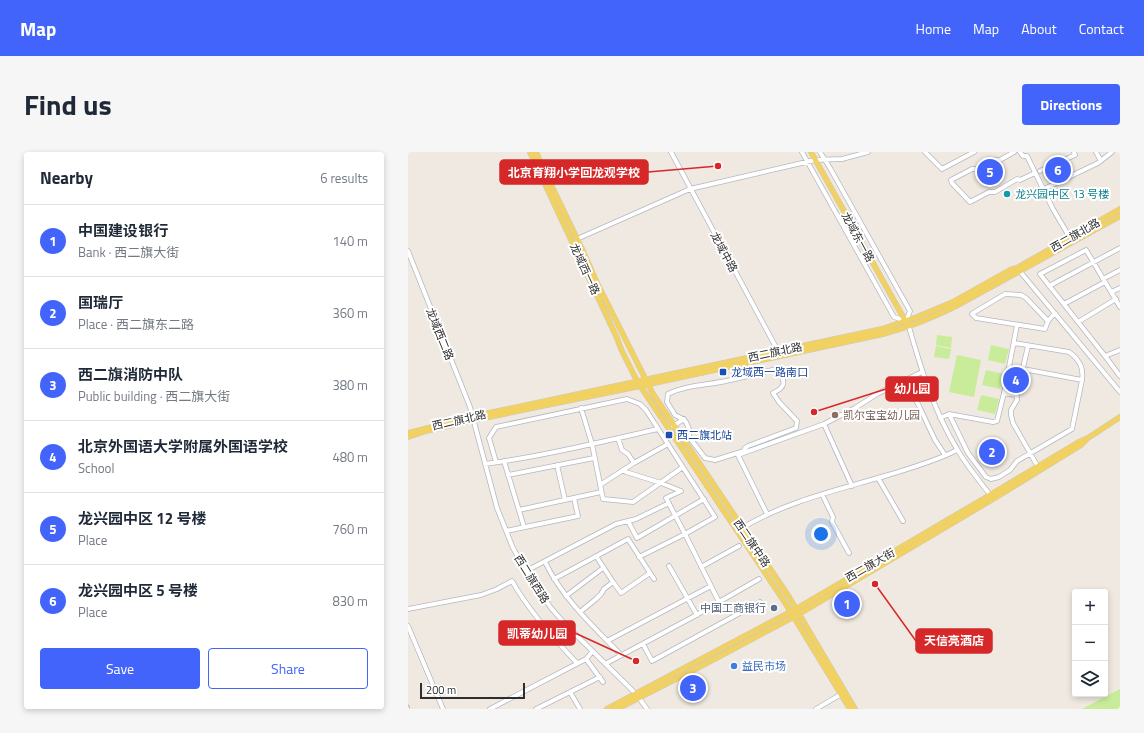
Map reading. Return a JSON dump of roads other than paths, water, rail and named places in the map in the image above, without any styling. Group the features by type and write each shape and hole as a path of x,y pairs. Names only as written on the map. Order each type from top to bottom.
{"main road":[{"name":"龙域西一路","path":"530,152 621,349 640,386"},
{"name":"龙域西一路","path":"536,152 597,283 645,379"},
{"name":"龙域东一路","path":"811,152 909,327"},
{"name":"西二旗北路","path":"408,433 645,379 882,329 953,302 1010,270 1019,270 1070,238 1120,210"},
{"name":"西二旗北路","path":"408,437 473,418 640,386 883,334 909,327 956,306 1019,270 1120,216"},
{"name":"西二旗中路","path":"645,379 660,406 742,528 843,693 855,709"},
{"name":"西二旗中路","path":"640,386 795,613"},
{"name":"西二旗大街","path":"992,497 1120,417"},
{"name":"西二旗大街","path":"608,709 705,664 795,613 1081,445 1088,438"},
{"name":"西二旗中路","path":"843,693 850,709"},
{"name":"西二旗大街","path":"617,709 637,696"}],"street":[{"name":"龙域中路","path":"671,152 778,351"},
{"path":"802,152 894,317 906,321 910,311 820,152"},
{"path":"577,239 690,189 807,161 842,159 868,152"},
{"path":"925,152 942,170 974,152"},
{"path":"1014,152 1000,160 995,160 978,169 972,169 951,180 952,183 970,202 989,192 995,192 1017,179 1020,180 1075,155 1074,152"},
{"path":"1020,152 1023,156 1027,156 1038,172 1053,209 1070,238"},
{"path":"1096,152 1101,161"},
{"path":"1044,189 1098,164 1112,152"},
{"path":"1049,286 1120,248"},
{"path":"1119,374 1040,274 1086,250 1120,306"},
{"name":"龙域西二路","path":"408,252 473,418"},
{"path":"1019,270 1120,392"},
{"path":"1064,304 1120,270"},
{"path":"1111,292 1120,288"},
{"path":"1048,321 1026,298 1021,295 1005,294 972,314 976,318 1045,329 1048,321 1055,313"},
{"path":"1078,322 1116,300"},
{"path":"940,418 949,414 994,422 998,420 1017,325"},
{"path":"909,327 922,372 940,418 957,450 992,497"},
{"path":"949,414 968,453 988,478 993,479 1010,470 1017,461 1072,429 1083,373 1080,362 1068,352 1014,343"},
{"path":"1028,346 1023,369 1017,386 1016,401 1010,415 1038,467"},
{"path":"1104,356 1120,350"},
{"path":"778,369 780,370 784,379 784,385 782,388 773,393 779,402 797,421 796,428 794,429 746,447 744,451 712,460 705,458 689,437 688,425 684,419 676,415 671,410 667,402 668,394 673,391 727,381 778,369"},
{"path":"1023,369 1082,380"},
{"path":"767,514 738,455 824,424 905,379 922,372"},
{"path":"1008,373 1021,376"},
{"path":"905,379 935,440 945,455"},
{"path":"1004,393 1016,395"},
{"path":"496,462 489,438 496,427 627,399 642,406 715,517 639,557"},
{"path":"581,408 592,444 603,499 633,502 683,467"},
{"path":"1000,413 1010,415"},
{"name":"西二旗西路","path":"473,418 497,508 506,531 526,571 551,608 637,696 647,709"},
{"path":"673,426 684,419"},
{"path":"824,424 852,486"},
{"path":"485,464 592,444 658,429"},
{"path":"618,438 622,450 628,454 634,464"},
{"path":"600,485 668,444"},
{"path":"742,528 767,514 810,498 909,469 957,450"},
{"path":"508,475 594,458"},
{"path":"504,461 524,527"},
{"path":"557,465 565,500"},
{"path":"624,470 626,472 682,490 666,498 719,602"},
{"path":"878,478 903,521"},
{"path":"519,510 601,492"},
{"path":"822,494 833,517 832,522 849,553"},
{"path":"506,531 578,516 574,498"},
{"path":"628,521 637,538 704,499"},
{"path":"526,571 616,524 636,519 669,502"},
{"path":"554,579 628,539 654,579"},
{"path":"701,567 739,546"},
{"path":"596,556 622,593 650,573"},
{"path":"545,562 554,579 566,596 621,655"},
{"path":"669,566 697,615"},
{"path":"566,596 603,568"},
{"path":"606,664 760,579"},
{"path":"408,609 481,595 512,581 524,601 543,626 577,663"},
{"path":"580,612 613,582"},
{"path":"607,641 711,586"},
{"path":"642,644 652,661 760,602"},
{"path":"408,626 443,709"},
{"path":"490,709 586,659 593,651"},
{"path":"586,659 603,682"},
{"path":"536,709 600,677"},
{"path":"570,692 580,709"},
{"path":"816,709 843,693"}],"place":[{"name":"北京育翔小学回龙观学校","path":"718,166"},
{"name":"龙兴园中区 5 号楼","path":"1058,170"},
{"name":"龙兴园中区 12 号楼","path":"990,172"},
{"name":"龙兴园中区 13 号楼","path":"1007,194"},
{"name":"龙域西一路南口","path":"723,372"},
{"name":"北京外国语大学附属外国语学校","path":"1016,380"},
{"name":"幼儿园","path":"814,412"},
{"name":"凯尔宝宝幼儿园","path":"835,415"},
{"name":"西二旗北站","path":"669,435"},
{"name":"国瑞厅","path":"992,452"},
{"name":"天信亮酒店","path":"875,584"},
{"name":"中国建设银行","path":"847,604"},
{"name":"中国工商银行","path":"774,608"},
{"name":"凯蒂幼儿园","path":"636,661"},
{"name":"益民市场","path":"734,666"},
{"name":"西二旗消防中队","path":"693,688"}]}
